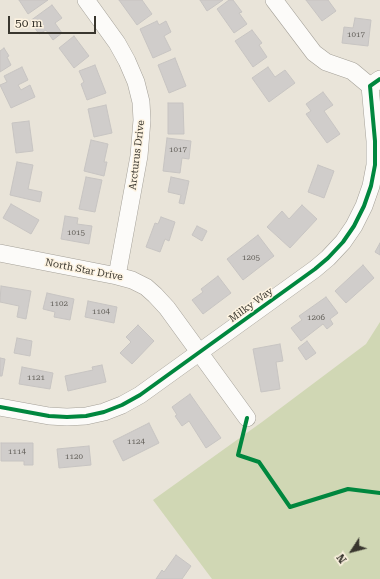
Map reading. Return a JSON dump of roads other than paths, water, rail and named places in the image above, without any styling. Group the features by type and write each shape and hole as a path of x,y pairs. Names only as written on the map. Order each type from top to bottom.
{"street":[{"name":"Arcturus Drive","path":"86,0 117,43 127,61 136,82 141,102 142,120 139,156 117,276"},
{"path":"274,0 314,53 326,62 352,71 375,82"},
{"name":"Milky Way","path":"0,407 49,416 67,417 86,416 104,412 140,395 315,269 343,242 354,226 364,206 371,186 375,165 375,82"},
{"name":"North Star Drive","path":"0,253 117,276 132,280 146,287 155,294 246,418"}]}
